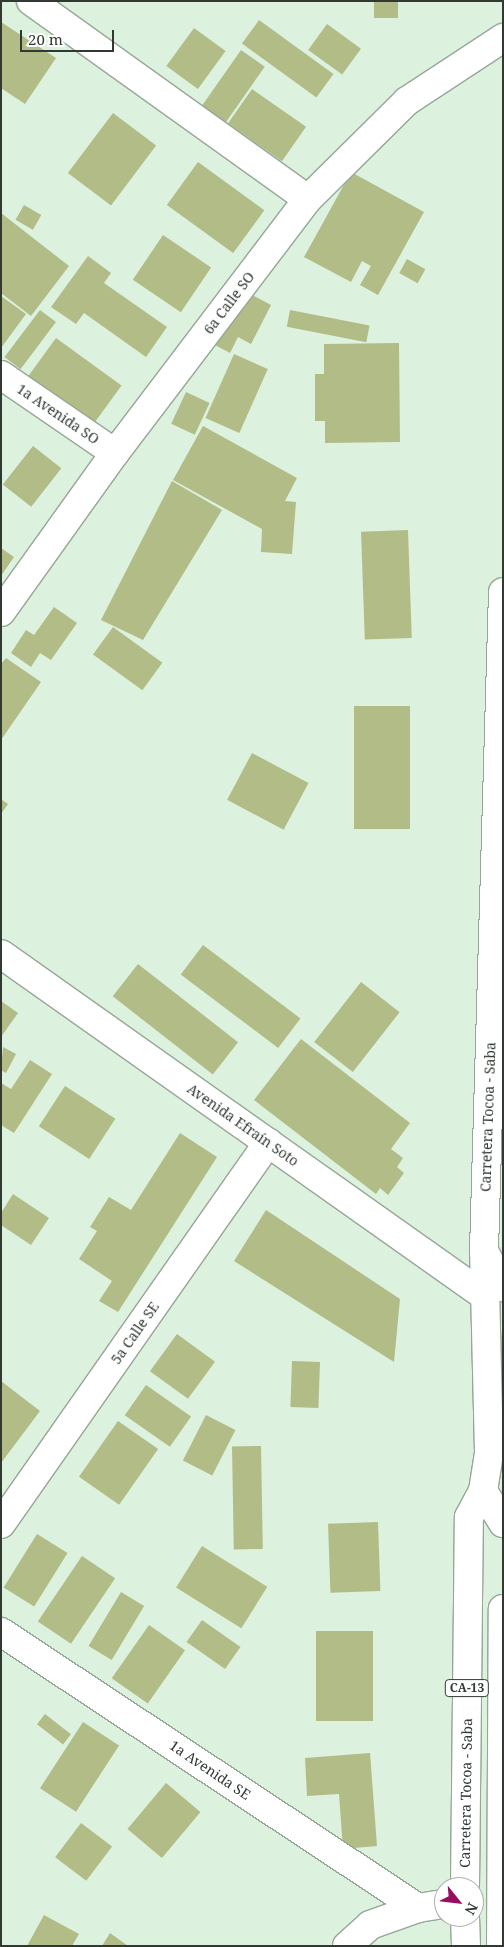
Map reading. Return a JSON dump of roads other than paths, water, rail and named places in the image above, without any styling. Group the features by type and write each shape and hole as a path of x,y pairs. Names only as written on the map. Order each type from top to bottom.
{"street":[{"path":"31,1 308,199"},
{"name":"6a Calle SO","path":"1,612 115,453 308,199 407,101 503,38"},
{"name":"1a Avenida SO","path":"1,375 115,453"},
{"name":"Carretera Tocoa - Saba","path":"465,1877 470,1517 483,1491 496,1450 494,1291 484,1251 503,592"},
{"name":"Avenida Efraín Soto","path":"1,954 268,1142 494,1291"},
{"name":"5a Calle SE","path":"1,1524 268,1142"},
{"path":"483,1491 503,1523"},
{"name":"CA-13","path":"500,1946 503,1609"},
{"name":"1a Avenida SE","path":"1,1632 431,1906"},
{"path":"347,1946 370,1926 431,1906"},
{"path":"465,1927 466,1946"}]}
